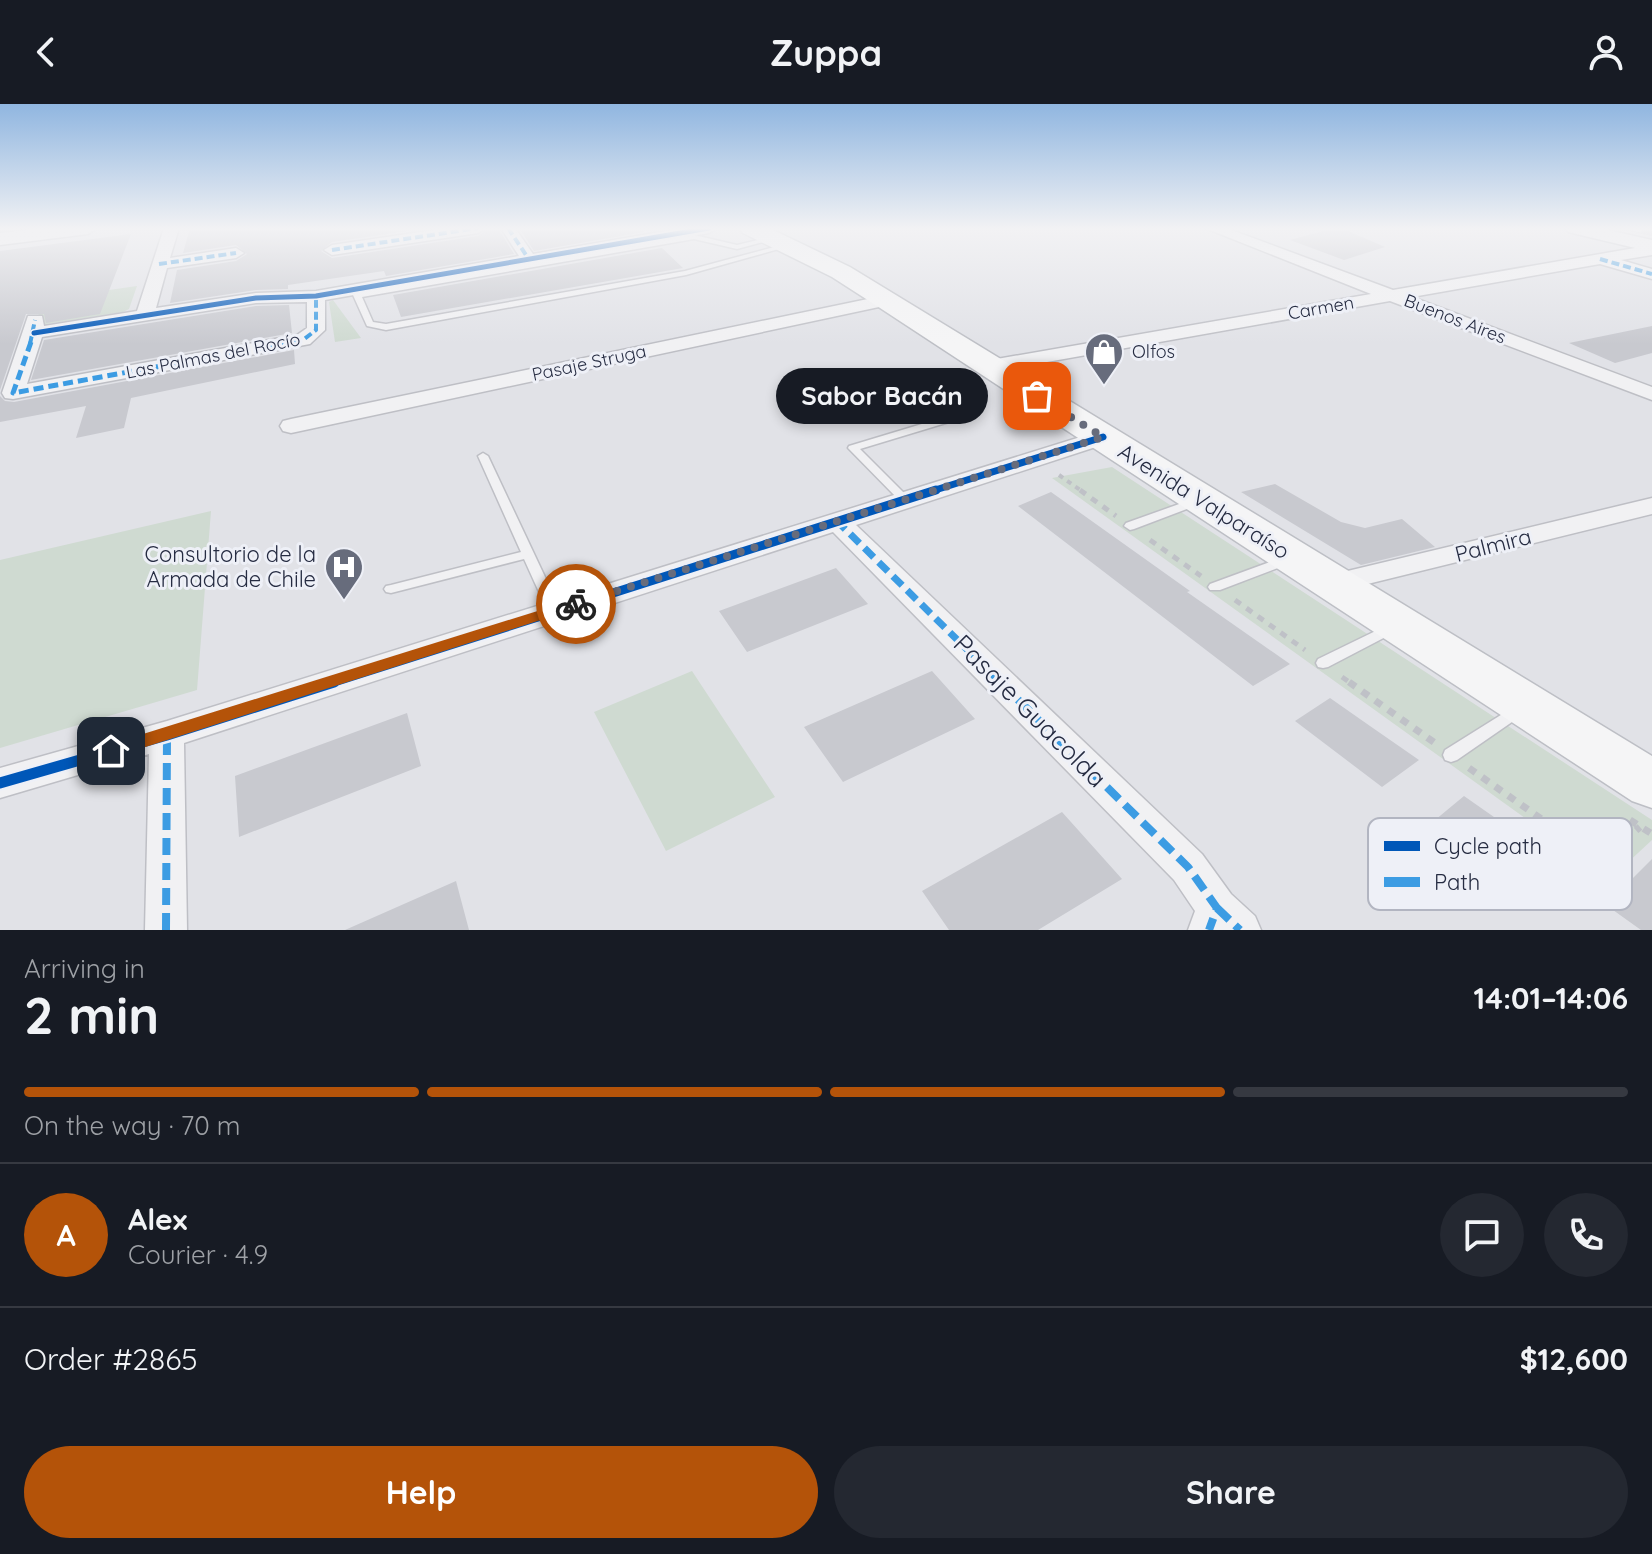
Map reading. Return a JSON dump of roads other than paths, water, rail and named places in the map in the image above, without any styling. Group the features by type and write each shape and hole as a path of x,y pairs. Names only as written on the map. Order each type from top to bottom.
{"main road":[{"name":"Avenida Valparaíso","path":"825,267 887,300 1525,705 1646,806"}],"street":[{"path":"145,314 158,267"},
{"path":"316,296 480,267"},
{"name":"Buenos Aires","path":"1315,267 1652,394"},
{"name":"Carmen","path":"991,366 1558,267"},
{"path":"1626,267 1652,274"},
{"name":"Las Palmas del Rocío","path":"275,296 316,296 316,330 303,340 13,393 35,327 275,296"},
{"name":"Pasaje Struga","path":"291,426 887,300"},
{"path":"0,783 167,735 1103,437"},
{"name":"Palmira","path":"1335,583 1652,506"},
{"name":"Pasaje Guacolda","path":"836,520 1188,867 1222,923"},
{"path":"166,930 167,735"}],"lane":[{"path":"522,267 357,295 370,324 386,327 686,273 701,267"},
{"path":"904,499 853,448 955,417"},
{"path":"483,456 554,611"},
{"path":"1130,526 1203,500"},
{"path":"391,589 528,554"},
{"path":"1215,587 1293,557"},
{"path":"1323,663 1399,624"},
{"path":"1451,755 1525,705"}],"place":[{"name":"Olfos","path":"1104,386"},
{"name":"Sabor Bacán","path":"1037,396"},
{"name":"Consultorio de la Armada de Chile","path":"344,601"}]}
